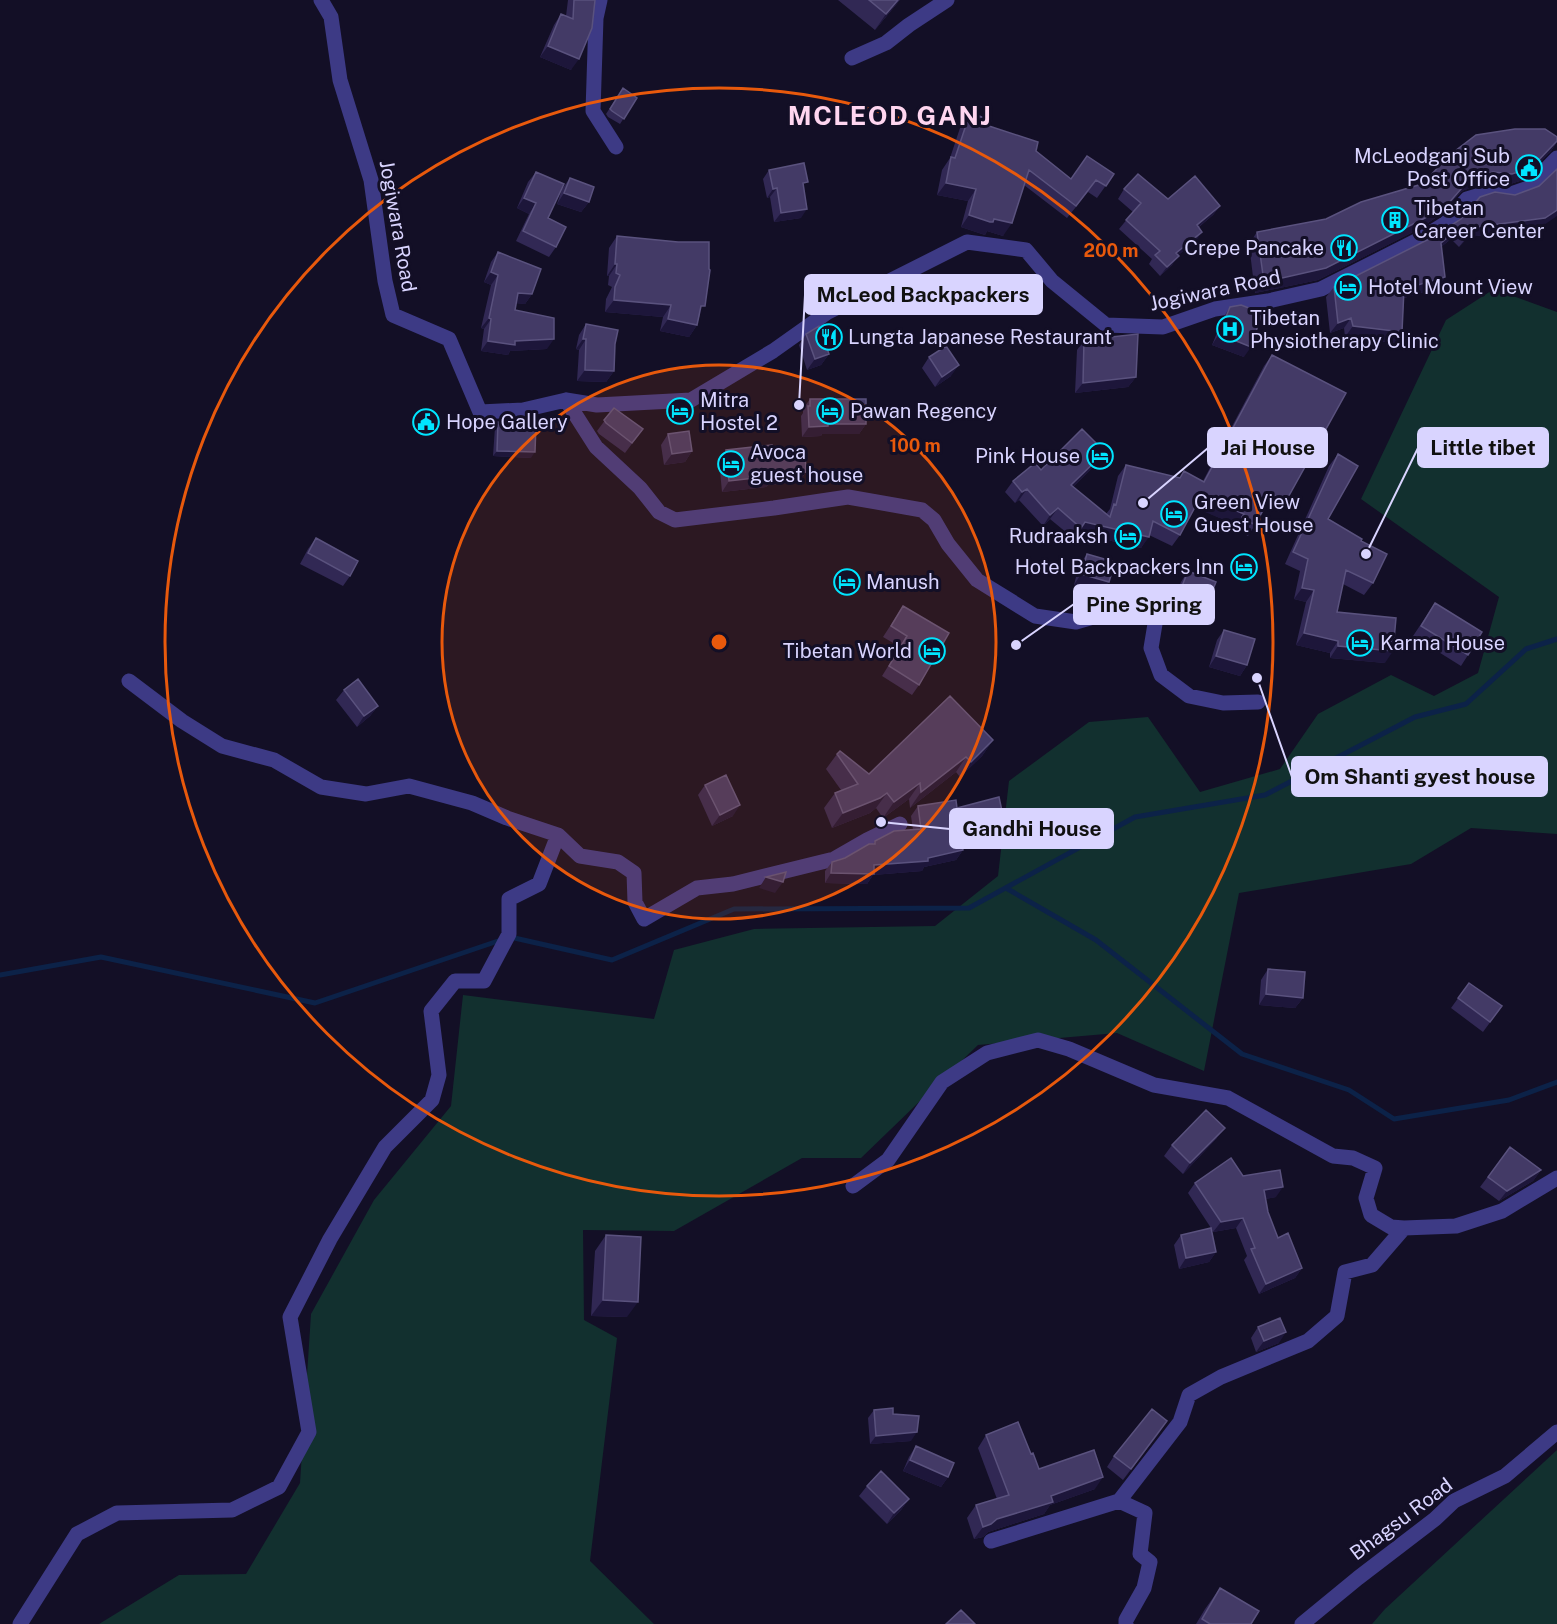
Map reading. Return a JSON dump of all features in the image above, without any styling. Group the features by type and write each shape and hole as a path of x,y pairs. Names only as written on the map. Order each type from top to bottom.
{"street":[{"name":"Jogiwara Road","path":"321,0 331,17 340,80 371,180 393,315 450,339 480,412 523,410 566,400 597,405 691,400 773,351 828,312 968,242 1026,250 1052,281 1106,325 1163,327 1215,309 1268,301 1321,289 1422,238 1446,223 1467,199 1487,193 1505,195 1528,188 1557,158"},
{"path":"600,0 596,18 593,111 616,147"},
{"path":"852,58 886,43 947,0"},
{"path":"566,400 596,447 640,488 659,512 675,520 848,497 922,510 934,520 948,544 977,580 1035,616 1077,622 1114,611 1146,608 1156,618 1151,648 1161,675 1189,696 1223,703 1258,702"},
{"path":"129,681 183,721 222,746 274,759 321,787 366,794 409,786 472,803 507,818 558,835 580,856 618,862 634,873 635,902 644,918 697,888 733,884 834,860 900,824"},
{"path":"20,1624 77,1533 117,1513 232,1510 279,1487 309,1432 290,1317 330,1239 385,1147 432,1100 439,1075 431,1011 455,981 484,981 509,934 509,899 539,884 558,835"},
{"path":"852,1186 888,1160 942,1082 987,1053 1038,1040 1069,1049 1154,1085 1228,1098 1333,1156 1353,1158 1375,1168 1366,1198 1371,1215 1391,1227 1456,1226 1502,1211 1557,1178"},
{"path":"991,1541 1119,1501 1180,1422 1189,1395 1221,1377 1308,1341 1337,1316 1345,1272 1372,1265 1404,1228"},
{"name":"Bhagsu Road","path":"1302,1624 1435,1519 1454,1501 1505,1476 1557,1432"},
{"path":"1119,1501 1145,1513 1140,1554 1150,1562 1144,1588 1126,1624"}],"green space":[{"path":"1494,289 1557,312 1557,834 1471,828 1411,864 1239,893 1204,1071 1117,1033 978,1045 861,1158 802,1158 674,1231 583,1230 584,1320 617,1338 590,1561 654,1624 99,1624 179,1575 246,1574 300,1483 311,1314 374,1200 451,1106 463,995 654,1019 674,950 754,929 935,926 998,876 1009,781 1089,722 1148,717 1200,792 1280,769 1318,714 1391,675 1434,696 1478,673 1499,597 1361,499 1446,320"},
{"path":"1557,1450 1557,1624 1372,1624 1385,1609"}],"building":[{"path":"574,0 595,0 592,28 579,59 548,46 561,14 573,19"},
{"path":"869,0 898,0 886,14"},
{"path":"623,88 637,98 624,119 610,109"},
{"path":"970,113 991,120 989,126 1038,142 1036,151 1071,179 1087,156 1114,174 1106,186 1096,180 1076,206 1029,170 1012,223 994,219 990,222 969,215 976,189 946,183 951,157 955,158"},
{"path":"1515,129 1545,129 1557,137 1557,141 1531,168 1512,174 1493,172 1472,178 1448,204 1326,268 1264,282 1257,232 1326,219 1361,202 1422,184 1451,154 1476,135"},
{"path":"804,163 808,182 803,183 807,209 781,213 777,188 773,189 769,170"},
{"path":"1557,169 1557,210 1545,218 1476,227 1467,237 1458,229 1441,243 1445,277 1404,289 1402,332 1353,326 1351,318 1338,323 1334,287 1435,236 1461,219 1480,197 1495,192 1515,195 1539,186"},
{"path":"536,172 564,184 548,218 566,227 556,247 523,231 536,203 524,198"},
{"path":"1138,174 1168,199 1195,176 1220,206 1197,225 1202,232 1176,253 1179,256 1167,267 1155,255 1160,251 1126,220 1141,203 1124,189"},
{"path":"570,178 594,187 589,202 564,193"},
{"path":"617,236 678,242 709,242 710,270 705,306 701,306 697,325 668,319 671,305 614,300 615,287 620,275 616,273 617,264 615,264"},
{"path":"498,252 541,269 532,294 518,293 515,310 554,318 554,339 515,341 515,345 488,341 491,319 489,318 498,275 491,272"},
{"path":"1241,305 1262,313 1251,347 1219,334 1230,307"},
{"path":"586,324 618,330 614,371 585,370 586,339 583,339"},
{"path":"819,326 829,354 815,359 806,334"},
{"path":"1138,334 1136,377 1083,383 1084,340"},
{"path":"946,346 959,365 942,377 929,357"},
{"path":"1272,355 1346,393 1286,501 1272,494 1255,525 1242,517 1244,514 1201,496 1180,535 1153,521 1149,537 1085,522 1081,528 1058,508 1050,515 1027,489 1022,492 1013,481 1035,463 1041,470 1082,429 1105,452 1071,485 1110,517 1114,504 1116,505 1126,465 1180,478 1184,471 1204,482"},
{"path":"810,399 866,399 866,424 828,424 828,426 809,427"},
{"path":"614,408 643,429 632,443 604,420"},
{"path":"498,422 536,424 535,452 497,451"},
{"path":"689,431 692,451 672,454 668,434"},
{"path":"772,445 773,454 805,451 806,472 729,481 726,450"},
{"path":"1338,454 1358,466 1328,519 1362,539 1361,541 1387,554 1373,583 1346,570 1337,612 1396,618 1393,651 1338,646 1338,641 1304,633 1314,590 1302,588 1308,559 1293,552"},
{"path":"316,538 358,561 350,576 308,553"},
{"path":"1087,554 1115,562 1109,582 1081,574"},
{"path":"1188,571 1216,582 1203,614 1175,604"},
{"path":"1435,603 1482,632 1468,655 1421,626"},
{"path":"903,606 949,633 919,685 889,666 907,636 891,626"},
{"path":"1224,630 1255,639 1247,665 1216,656"},
{"path":"358,679 378,706 364,716 344,690"},
{"path":"950,696 993,740 971,762 966,757 921,792 920,783 894,802 887,793 843,813 835,793 858,784 837,754 840,751 869,774"},
{"path":"726,775 740,805 720,815 705,785"},
{"path":"999,797 1002,811 959,822 957,826 963,850 928,858 928,861 874,865 874,874 831,873 832,862 845,858 869,844 875,844 875,841 894,831 921,829 918,806 956,800 957,808"},
{"path":"786,872 783,882 766,877"},
{"path":"1268,969 1305,972 1303,998 1266,994"},
{"path":"1469,983 1502,1006 1490,1022 1458,998"},
{"path":"1206,1110 1225,1128 1190,1163 1172,1145"},
{"path":"1510,1147 1541,1170 1507,1191 1488,1177"},
{"path":"1231,1158 1243,1176 1280,1170 1283,1187 1264,1190 1268,1212 1278,1238 1288,1233 1302,1268 1266,1284 1251,1249 1255,1248 1243,1218 1221,1222 1195,1183"},
{"path":"1211,1228 1216,1252 1186,1258 1181,1235"},
{"path":"606,1235 641,1237 638,1302 603,1300"},
{"path":"1280,1318 1286,1332 1264,1341 1258,1327"},
{"path":"893,1408 893,1414 919,1416 917,1432 876,1436 874,1410"},
{"path":"1152,1409 1167,1421 1131,1469 1114,1456"},
{"path":"1018,1422 1039,1469 1094,1450 1103,1477 1051,1496 1053,1502 997,1519 983,1527 976,1505 1009,1495 986,1435"},
{"path":"916,1446 954,1463 948,1477 910,1460"},
{"path":"881,1471 909,1499 894,1513 867,1486"},
{"path":"1220,1588 1259,1611 1251,1624 1210,1624 1202,1619"},
{"path":"961,1610 975,1624 946,1624"}],"waterway":[{"path":"510,937 612,960 734,909 969,908 1135,817 1265,795 1415,717 1466,704 1526,649 1557,639"},
{"path":"1006,888 1096,940 1242,1054 1349,1090 1394,1119 1509,1100 1557,1082"},
{"path":"0,975 101,957 315,1003 501,940"}],"place":[{"name":"McLeodganj Sub Post Office","path":"1529,168"},
{"name":"Tibetan Career Center","path":"1395,220"},
{"name":"Crepe Pancake","path":"1344,248"},
{"name":"Hotel Mount View","path":"1348,287"},
{"name":"Tibetan Physiotherapy Clinic","path":"1230,329"},
{"name":"Lungta Japanese Restaurant","path":"829,337"},
{"name":"McLeod Backpackers","path":"799,405"},
{"name":"Mitra Hostel 2","path":"680,411"},
{"name":"Pawan Regency","path":"830,411"},
{"name":"Hope Gallery","path":"426,422"},
{"name":"Pink House","path":"1100,456"},
{"name":"Avoca guest house","path":"731,464"},
{"name":"Jai House","path":"1143,503"},
{"name":"Green View Guest House","path":"1174,514"},
{"name":"Rudraaksh","path":"1128,536"},
{"name":"Little tibet","path":"1366,554"},
{"name":"Hotel Backpackers Inn","path":"1244,567"},
{"name":"Manush","path":"847,582"},
{"name":"Karma House","path":"1360,643"},
{"name":"Pine Spring","path":"1016,645"},
{"name":"Tibetan World","path":"932,651"},
{"name":"Om Shanti gyest house","path":"1257,678"},
{"name":"Gandhi House","path":"881,822"}],"district":[{"name":"MCLEOD GANJ","path":"890,116"}]}
